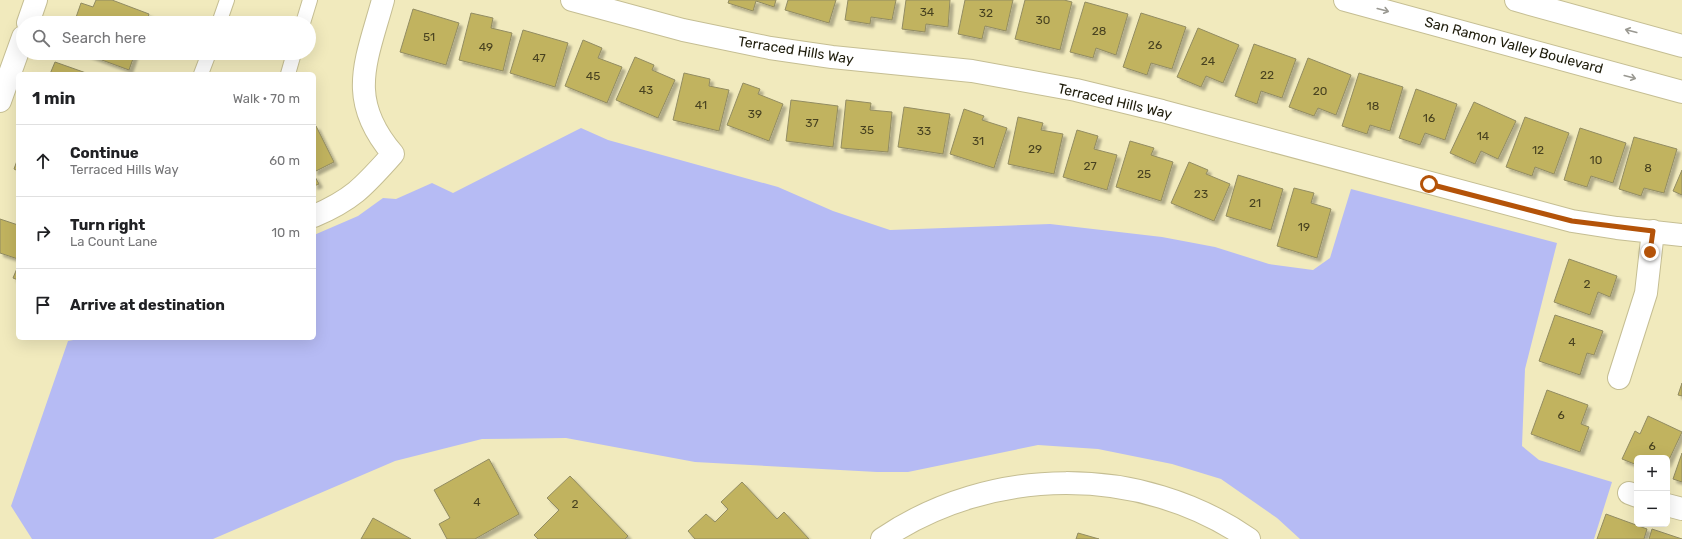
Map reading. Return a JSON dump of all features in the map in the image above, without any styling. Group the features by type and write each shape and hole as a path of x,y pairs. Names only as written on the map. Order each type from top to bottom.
{"street":[{"path":"30,16 36,0"},
{"path":"316,215 345,202 362,188 393,154 380,140 369,120 363,95 366,63 383,0"},
{"name":"Terraced Hills Way","path":"572,0 683,30 770,48 832,57 972,71 1076,90 1162,111 1572,221 1682,234"},
{"name":"San Ramon Valley Boulevard","path":"1345,0 1682,92"},
{"path":"1516,0 1682,46"},
{"path":"0,101 16,56"},
{"path":"1619,378 1646,293 1653,231"},
{"path":"882,539 912,520 951,503 977,494 1004,488 1063,482 1099,484 1130,488 1156,495 1177,502 1217,520 1249,539"},
{"path":"1670,506 1682,509"}],"lane":[{"path":"221,16 227,0"},
{"path":"305,16 310,0"},
{"path":"202,72 206,60"},
{"path":"289,72 292,60"}],"shaded area":[{"path":"581,128 608,140 778,187 833,211 890,230 1050,224 1162,237 1215,247 1269,264 1313,270 1330,258 1351,189 1557,243 1525,369 1522,446 1539,460 1612,482 1594,539 1300,539 1277,518 1221,479 1172,464 1098,449 1038,445 908,472 877,472 695,462 566,438 482,439 395,461 213,539 32,539 11,506 68,341 316,340 316,234 358,216 383,198 396,199 432,183 453,193"}],"building":[{"path":"96,0 112,0 149,14 148,16 76,16 81,3 93,7"},
{"path":"729,0 776,0 774,7 756,1 753,11 728,3"},
{"path":"788,0 836,0 829,23 785,10"},
{"path":"848,0 896,0 892,20 871,17 870,24 845,20"},
{"path":"906,0 950,0 948,27 926,24 925,32 902,29"},
{"path":"965,0 1013,0 1006,31 985,26 982,39 958,34"},
{"path":"1025,0 1064,0 1072,2 1060,50 1015,39"},
{"path":"1085,2 1128,14 1116,55 1096,48 1093,58 1070,52"},
{"path":"413,9 459,23 446,65 400,52"},
{"path":"471,13 493,18 491,28 512,33 503,71 459,60"},
{"path":"1141,13 1186,27 1172,69 1151,63 1147,75 1123,67"},
{"path":"1198,28 1239,45 1223,83 1206,76 1201,87 1177,77"},
{"path":"523,30 568,43 555,87 510,73"},
{"path":"583,40 602,48 598,58 622,67 607,103 565,86"},
{"path":"1254,44 1296,59 1282,98 1261,91 1257,104 1235,96"},
{"path":"635,57 654,65 652,70 675,80 658,118 616,100"},
{"path":"1308,58 1351,75 1336,115 1318,108 1314,116 1289,107"},
{"path":"102,60 133,60 129,70"},
{"path":"55,62 83,72 51,72"},
{"path":"684,73 710,79 709,86 729,90 719,131 673,120"},
{"path":"1359,73 1403,87 1390,131 1370,125 1367,134 1342,126"},
{"path":"743,83 760,89 758,94 783,104 769,141 727,125"},
{"path":"1416,89 1457,104 1445,140 1425,133 1420,145 1399,138"},
{"path":"791,100 838,106 833,147 786,141"},
{"path":"846,100 871,103 870,110 892,112 888,152 841,148"},
{"path":"1474,102 1516,121 1498,159 1481,151 1475,164 1450,153"},
{"path":"904,107 950,114 943,154 898,147"},
{"path":"964,109 984,116 982,120 1007,128 994,168 950,154"},
{"path":"1018,117 1043,123 1041,130 1063,134 1054,174 1008,164"},
{"path":"1525,117 1569,133 1554,174 1535,167 1532,176 1506,167"},
{"path":"316,126 334,162 316,171"},
{"path":"1580,128 1626,143 1613,183 1591,176 1587,187 1564,180"},
{"path":"1077,130 1098,136 1094,149 1117,155 1107,190 1063,177"},
{"path":"1634,137 1677,149 1664,193 1644,188 1641,196 1619,189"},
{"path":"1130,141 1154,148 1151,155 1173,162 1161,201 1116,187"},
{"path":"1189,162 1208,170 1206,174 1230,184 1214,221 1171,203"},
{"path":"1682,170 1682,195 1673,191"},
{"path":"1238,175 1283,189 1271,230 1226,216"},
{"path":"1294,188 1314,193 1311,203 1331,209 1317,258 1277,246"},
{"path":"0,219 16,224 16,258 0,253"},
{"path":"1569,259 1617,276 1610,297 1598,292 1590,315 1554,302"},
{"path":"16,271 16,279 13,278"},
{"path":"1555,315 1603,331 1594,355 1587,353 1580,375 1539,361"},
{"path":"1682,383 1682,396 1678,395"},
{"path":"1547,390 1588,405 1581,424 1589,427 1580,452 1531,434"},
{"path":"1648,416 1682,432 1670,458 1670,455 1634,455 1634,464 1622,459 1635,431 1640,434"},
{"path":"1682,453 1682,482 1673,479"},
{"path":"489,459 519,514 475,539 447,539 439,524 450,518 434,490"},
{"path":"570,476 628,536 625,539 538,539 534,535 559,510 547,498"},
{"path":"742,482 777,519 784,512 809,539 695,539 688,531 706,514 715,522 728,509 721,502"},
{"path":"1606,514 1634,524 1634,527 1647,529 1644,539 1597,539"},
{"path":"373,518 411,539 361,539"},
{"path":"1652,529 1682,539 1649,539"},
{"path":"1078,533 1099,539 1076,539"}],"route":[{"path":"1429,184 1572,221 1617,228 1653,231 1650,252"}]}
